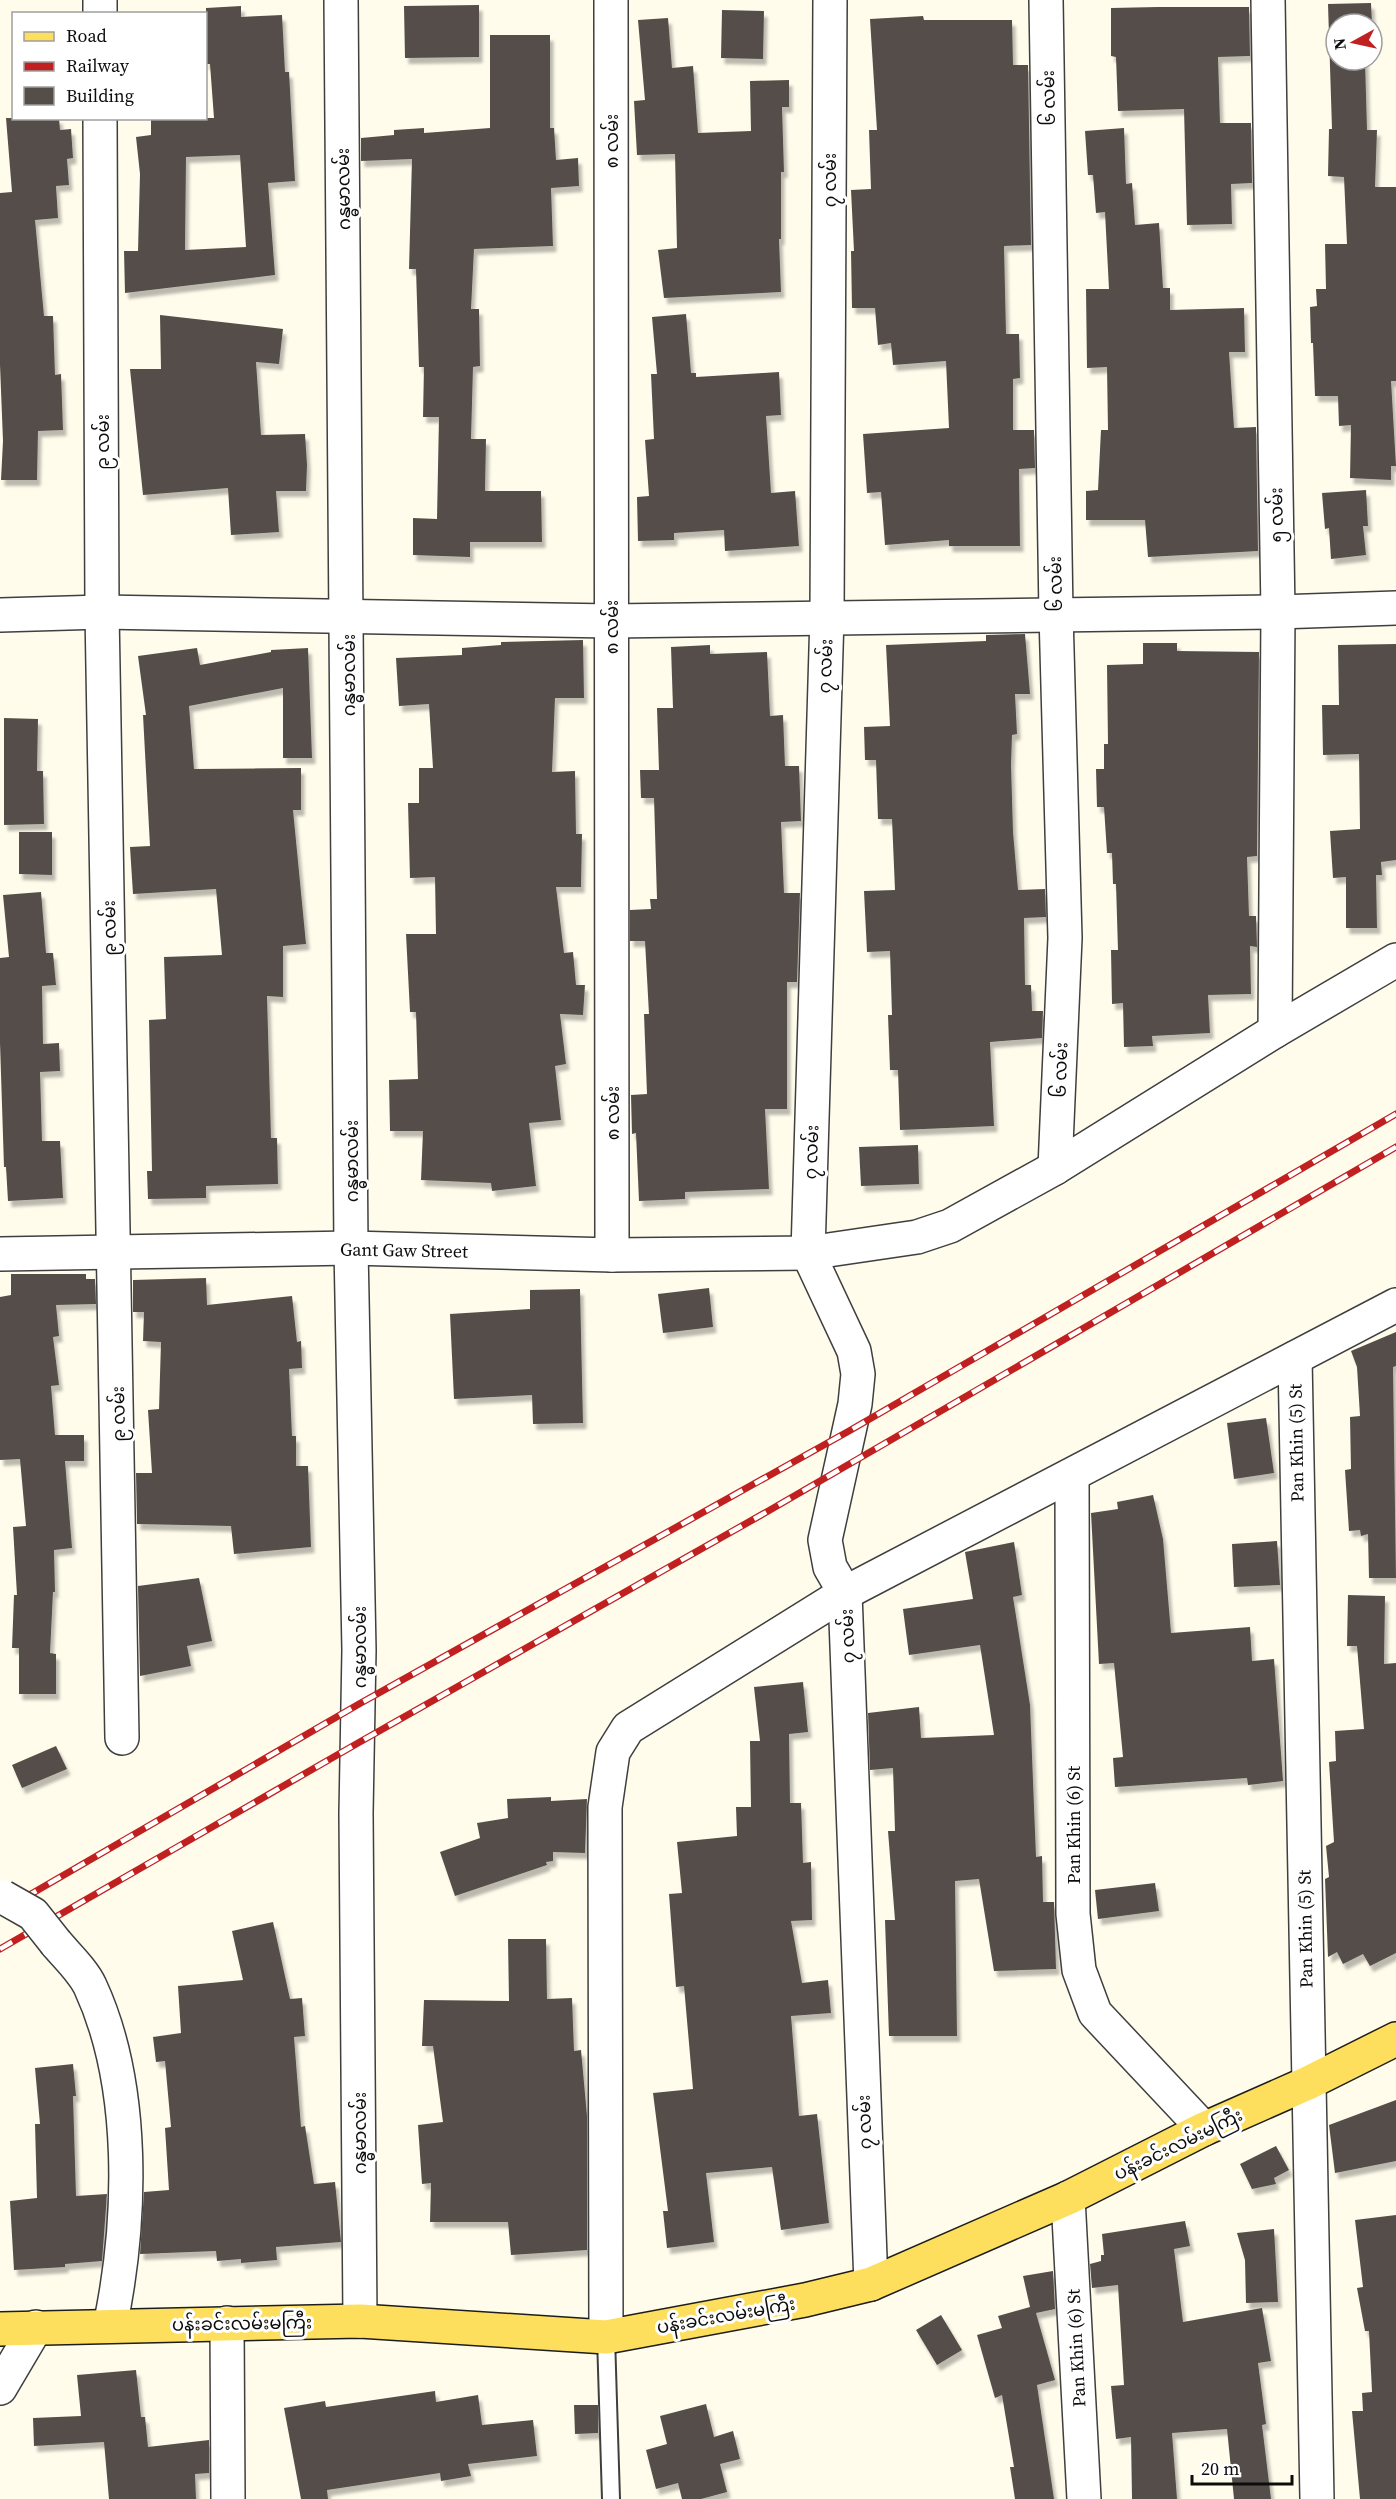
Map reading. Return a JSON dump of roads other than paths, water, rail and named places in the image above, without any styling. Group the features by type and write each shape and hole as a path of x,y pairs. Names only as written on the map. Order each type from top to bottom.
{"main road":[{"name":"ပန်းခင်းလမ်းမကြီး","path":"0,2329 360,2321 606,2337 805,2300 871,2284 1068,2198 1204,2129 1308,2083 1396,2038"}],"street":[{"name":"ဂန္ဓမာလမ်း","path":"341,0 348,615 351,1248 359,1650 356,1813 360,2321"},
{"name":"၈ လမ်း","path":"611,0 612,1255"},
{"name":"၇ လမ်း","path":"830,0 826,616 808,1253 854,1351 858,1374 855,1404 825,1540 830,1567 845,1593 871,2284"},
{"name":"၆ လမ်း","path":"1046,0 1056,614 1065,938 1056,1168"},
{"name":"၅ လမ်း","path":"1268,0 1278,612 1275,1031"},
{"name":"၉ လမ်း","path":"100,120 102,612 116,1253 122,1738"},
{"path":"0,615 102,612 611,621 826,616 1278,612 1396,608"},
{"name":"Gant Gaw Street","path":"0,1254 351,1248 612,1255 808,1253 917,1238 950,1226 1056,1168 1275,1031 1396,960"},
{"path":"606,2337 605,1807 613,1752 628,1728 845,1593 1396,1305"},
{"name":"Pan Khin (5) St","path":"1295,1358 1317,2499"},
{"name":"Pan Khin (6) St","path":"1072,1475 1073,1914 1079,1970 1095,2013 1204,2129"},
{"path":"2,1897 33,1914 89,1983 111,2041 121,2101 124,2213 121,2271 110,2326"},
{"name":"Pan Khin (6) St","path":"1068,2198 1084,2499"},
{"path":"227,2324 228,2499"},
{"path":"0,2388 36,2327"}],"lane":[{"path":"606,2337 611,2499"}],"railway":[{"path":"0,1912 359,1704 849,1431 1396,1114"},
{"path":"0,1949 770,1510 1396,1147"}]}
